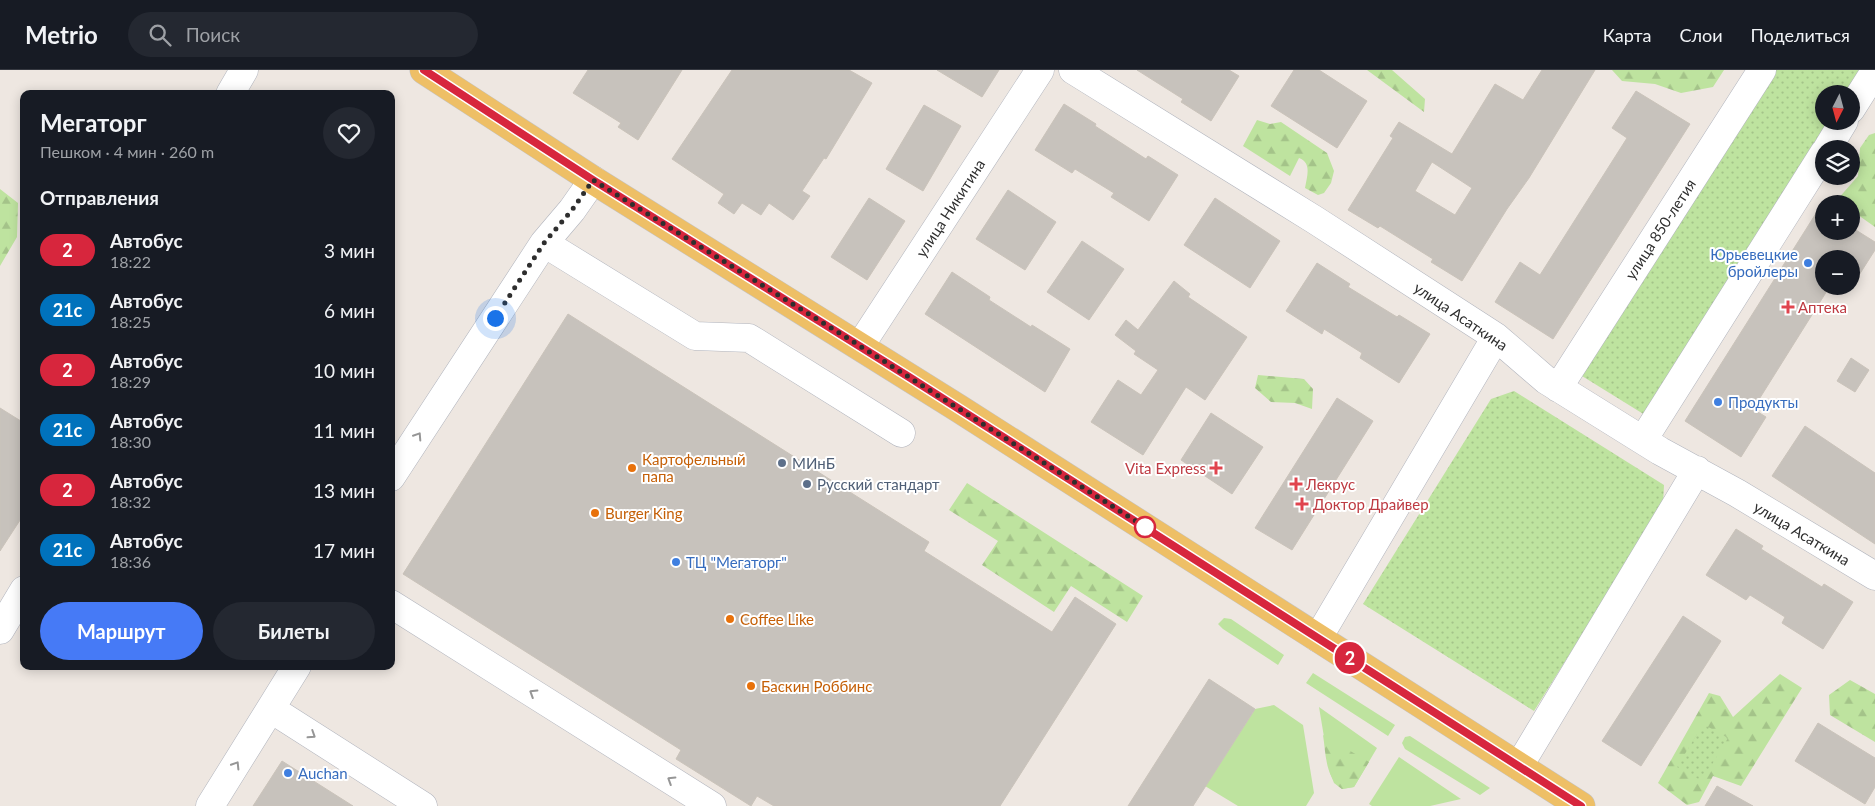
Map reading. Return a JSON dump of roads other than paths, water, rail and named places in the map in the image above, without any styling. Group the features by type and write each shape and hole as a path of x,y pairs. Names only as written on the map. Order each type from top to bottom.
{"main road":[{"path":"424,70 593,180 860,346 1581,806"}],"street":[{"path":"232,90 244,70"},
{"name":"улица Никитина","path":"860,346 1040,70"},
{"name":"улица Асаткина","path":"1073,70 1315,220 1496,337 1558,388 1875,576"},
{"name":"улица 850-летия","path":"1558,388 1762,70"},
{"path":"1860,95 1875,71"},
{"path":"1643,440 1815,167"},
{"path":"395,471 544,243 572,210 593,180"},
{"path":"544,243 695,336 749,338 900,433"},
{"path":"1318,638 1496,337"},
{"path":"1519,766 1697,470"},
{"path":"0,630 20,597"},
{"path":"395,607 712,806"},
{"path":"210,806 295,670"},
{"path":"271,709 423,806"}],"place":[{"name":"Юрьевецкие бройлеры","path":"1808,263"},
{"name":"Аптека","path":"1788,307"},
{"name":"Продукты","path":"1718,402"},
{"name":"МИнБ","path":"782,463"},
{"name":"Картофельный папа","path":"632,468"},
{"name":"Vita Express","path":"1216,468"},
{"name":"Русский стандарт","path":"807,484"},
{"name":"Лекрус","path":"1296,484"},
{"name":"Доктор Драйвер","path":"1302,504"},
{"name":"Burger King","path":"595,513"},
{"name":"ТЦ \"Мегаторг\"","path":"676,562"},
{"name":"Coffee Like","path":"730,619"},
{"name":"Баскин Роббинс","path":"751,686"},
{"name":"Auchan","path":"288,773"}]}
